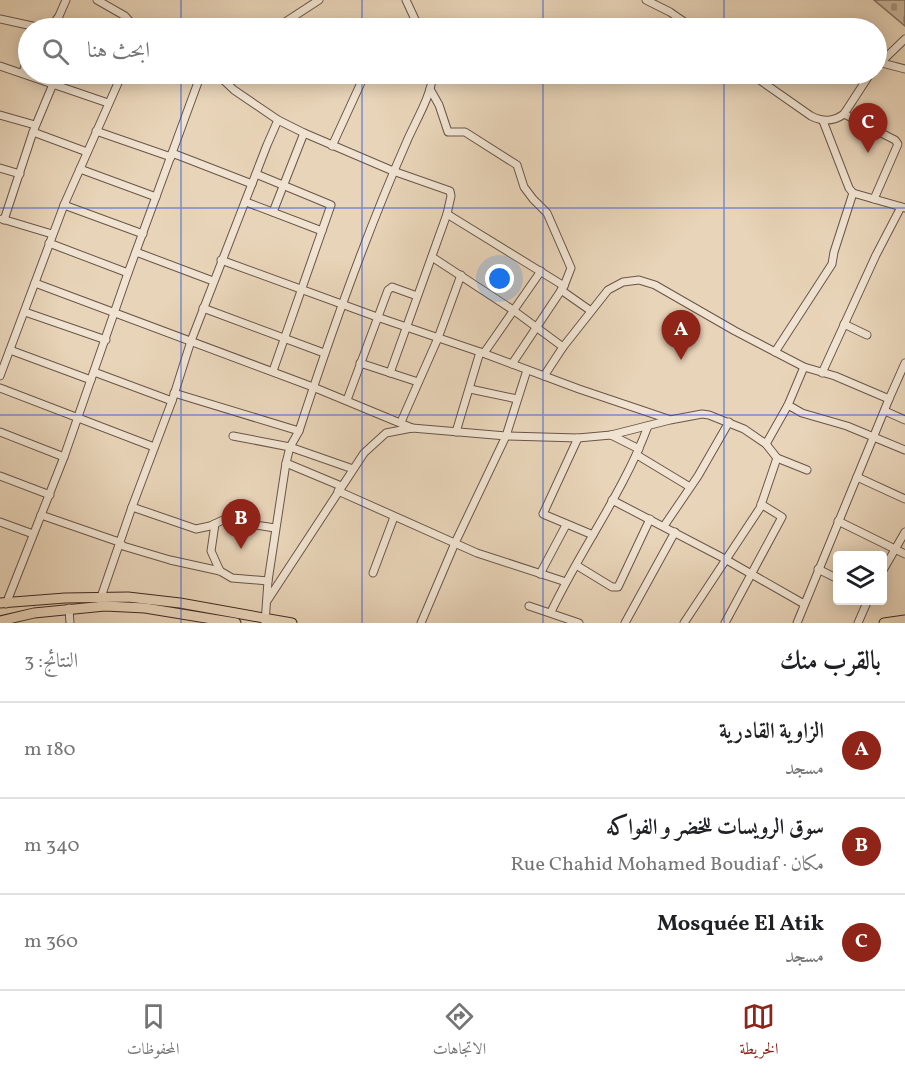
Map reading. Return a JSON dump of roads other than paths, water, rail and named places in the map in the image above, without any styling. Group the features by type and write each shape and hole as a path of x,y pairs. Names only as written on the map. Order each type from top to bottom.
{"main road":[{"path":"3,603 65,598 103,600 141,598 236,623"},
{"path":"0,621 103,600"},
{"path":"179,608 292,623"},
{"path":"884,623 905,620"}],"street":[{"path":"57,18 66,0"},
{"path":"97,0 127,18"},
{"path":"291,18 319,0"},
{"path":"406,0 414,18"},
{"path":"646,0 679,18"},
{"path":"0,19 18,23"},
{"path":"887,57 905,39"},
{"path":"0,66 18,71"},
{"path":"887,66 905,69"},
{"path":"52,234 2,219 20,174 34,129 53,84 108,103"},
{"path":"0,376 52,234 117,84"},
{"path":"3,603 50,495 197,84"},
{"path":"228,84 278,120 304,133 393,171 448,190 451,194 447,214 390,373"},
{"path":"332,146 360,84"},
{"path":"265,621 275,528 290,447 298,431 356,265 431,84"},
{"path":"765,84 811,116 823,121 833,120 844,114 864,84"},
{"path":"430,88 439,105 448,132 454,134 462,132 470,135 518,165 524,187 546,213 556,239 569,261 571,268 563,288 512,364"},
{"path":"0,114 87,152"},
{"path":"844,114 895,140 898,144 874,199"},
{"path":"103,600 119,542 172,401 190,341 278,120"},
{"path":"822,373 876,255 903,207 853,193 844,180 823,121"},
{"path":"96,130 252,184"},
{"path":"273,212 304,133"},
{"path":"0,168 20,174"},
{"path":"80,169 156,197"},
{"path":"256,174 330,204 273,371"},
{"path":"775,352 832,264 853,193"},
{"path":"246,202 322,231"},
{"path":"64,205 143,234"},
{"path":"447,214 541,271 591,311"},
{"path":"49,243 129,273"},
{"path":"136,252 213,281"},
{"path":"432,256 564,347"},
{"path":"221,261 670,420"},
{"path":"456,432 482,353 541,271"},
{"path":"401,422 438,338 461,275"},
{"path":"543,376 591,311 614,285 644,280 804,367 889,399"},
{"path":"35,283 116,311 273,371 412,428"},
{"path":"346,400 390,288 417,296"},
{"path":"203,308 324,353"},
{"path":"25,312 106,340"},
{"path":"844,324 867,336"},
{"path":"0,352 9,352 91,380"},
{"path":"797,623 905,362"},
{"path":"360,363 418,382"},
{"path":"766,444 788,405 804,367"},
{"path":"421,623 455,543 506,436 527,370"},
{"path":"94,372 172,401"},
{"path":"0,388 154,447"},
{"path":"470,389 517,399"},
{"path":"174,393 298,431"},
{"path":"788,405 802,413 875,437 905,450"},
{"path":"885,411 905,420"},
{"path":"267,601 364,453 386,433 412,428 506,436 578,438 611,435 702,414 729,422 766,444 777,458 807,470"},
{"path":"664,526 729,422"},
{"path":"551,612 638,452 648,426"},
{"path":"0,432 64,457"},
{"path":"611,435 690,487"},
{"path":"233,436 290,447 353,469"},
{"path":"578,438 543,514 593,535"},
{"path":"684,623 761,504 777,458"},
{"path":"286,463 394,517 477,553 566,582"},
{"path":"0,476 50,495"},
{"path":"857,477 905,499"},
{"path":"612,500 725,559 804,604"},
{"path":"725,623 782,517 761,504"},
{"path":"132,507 196,529 223,520 275,528"},
{"path":"41,515 119,542 123,546 170,560 220,571 232,578 268,581"},
{"path":"373,573 394,517"},
{"path":"576,565 612,587 618,587 650,519"},
{"path":"838,521 905,554"},
{"path":"0,522 33,534"},
{"path":"215,524 211,551 220,571"},
{"path":"540,574 566,525"},
{"path":"626,623 675,532"},
{"path":"887,563 905,532"},
{"path":"818,569 833,577"},
{"path":"858,623 866,605"},
{"path":"529,606 579,623"},
{"path":"69,608 70,623"}],"place":[{"name":"Mosquée El Atik","path":"868,153"},
{"name":"الزاوية القادرية","path":"681,360"},
{"name":"سوق الرويسات للخضر و الفواكه","path":"241,549"}]}
